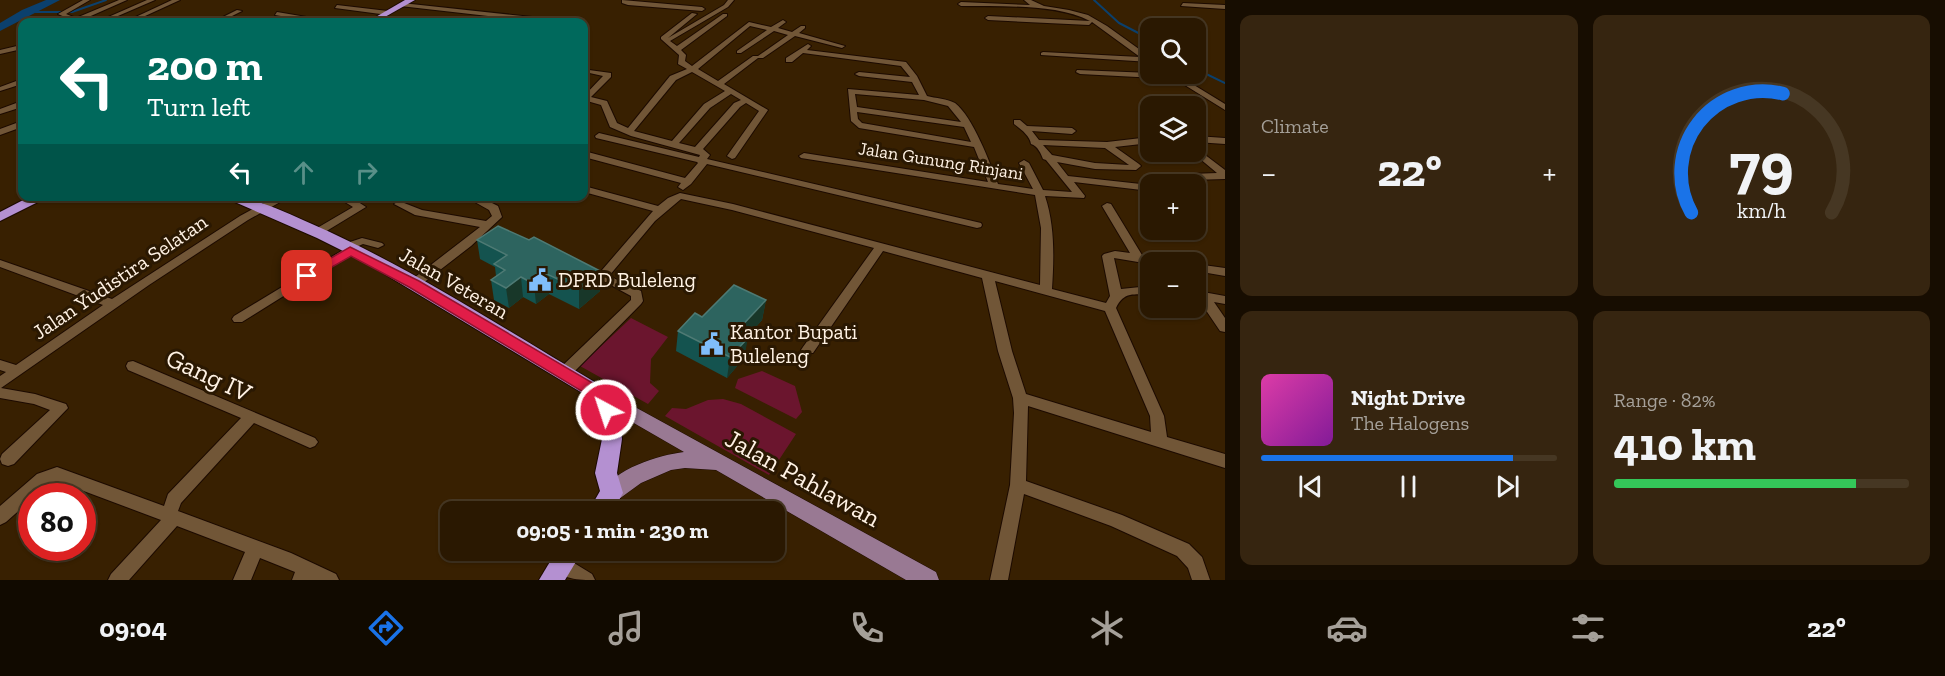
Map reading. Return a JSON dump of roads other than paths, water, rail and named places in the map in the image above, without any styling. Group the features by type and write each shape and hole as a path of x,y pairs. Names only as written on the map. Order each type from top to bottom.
{"highway":[{"path":"379,18 411,0"},
{"path":"0,217 33,201"},
{"name":"Jalan Veteran","path":"242,201 316,233 414,284 591,389"},
{"path":"591,389 606,410 610,421 612,440 606,473 612,493 606,501"}],"main road":[{"name":"Jalan Veteran","path":"591,389 651,423"},
{"name":"Jalan Pahlawan","path":"651,423 928,580"},
{"path":"612,493 627,480 675,461 705,461 735,471"}],"street":[{"path":"73,18 63,12 87,0"},
{"path":"81,18 124,0"},
{"path":"109,18 152,0"},
{"path":"137,18 177,0"},
{"path":"626,0 624,2 628,3 704,5"},
{"path":"667,41 730,4 731,0"},
{"path":"1027,0 1035,8"},
{"path":"350,8 359,2"},
{"path":"961,4 1035,8 1077,14 1097,23 1140,53"},
{"path":"402,5 515,18"},
{"path":"1183,5 1225,7"},
{"path":"337,7 388,13"},
{"path":"677,49 728,12 719,9"},
{"path":"224,18 239,11"},
{"path":"277,14 300,18"},
{"path":"694,14 663,38 683,55 681,62 765,111 732,156"},
{"path":"988,18 1097,23"},
{"path":"739,52 783,22"},
{"path":"629,132 673,78 694,68 749,24 818,38 842,46"},
{"path":"720,83 803,27"},
{"path":"789,60 818,38"},
{"path":"0,52 18,48"},
{"path":"802,51 901,63 906,66 924,98"},
{"path":"1043,54 1140,59"},
{"path":"588,95 608,75 589,72"},
{"path":"1080,72 1140,74"},
{"path":"859,74 915,80"},
{"path":"0,81 18,76"},
{"path":"0,89 18,83"},
{"path":"1188,84 1225,108"},
{"path":"674,144 707,106 732,90"},
{"path":"976,145 855,123 852,90 924,98 951,104 966,125 976,145 994,185"},
{"path":"564,373 637,301 637,294 602,277 660,210 688,182 705,155 698,150 629,132 612,124 606,106 588,100"},
{"path":"698,150 737,105 746,100"},
{"path":"0,113 18,106"},
{"path":"853,109 966,125"},
{"path":"0,113 18,120"},
{"path":"0,132 18,124"},
{"path":"1046,290 1046,239 1039,194 1080,196 1021,125 1072,131"},
{"path":"599,136 977,225"},
{"path":"1206,140 1225,141"},
{"path":"1034,142 1107,145 1140,141"},
{"path":"1046,157 1104,167 1133,168 1136,166 1107,145"},
{"path":"588,155 688,182"},
{"name":"Jalan Gunung Rinjani","path":"804,156 1039,194"},
{"path":"1206,160 1225,175"},
{"name":"Jalan Gunung Rinjani","path":"1024,163 1039,194"},
{"path":"1206,176 1225,175"},
{"path":"1065,178 1140,187"},
{"path":"588,190 660,210"},
{"path":"675,197 689,196 733,207 988,277 1046,290 1113,302 1140,290"},
{"name":"Jalan Yudistira Selatan","path":"0,383 113,304 224,231 278,201"},
{"path":"316,233 361,207 350,201"},
{"path":"414,284 497,217 496,211 478,201"},
{"path":"399,204 426,215 489,225"},
{"path":"1107,206 1139,259"},
{"path":"238,319 362,241 378,245"},
{"path":"808,350 880,247"},
{"path":"1139,259 1115,254 1108,256 1113,302 1157,416 1160,441"},
{"path":"0,263 113,304"},
{"path":"1206,269 1225,272"},
{"path":"988,277 1005,351 1020,399 1018,485 999,580"},
{"path":"1206,297 1225,300"},
{"path":"1206,305 1225,328"},
{"path":"0,365 17,370"},
{"name":"Gang IV","path":"117,580 172,517 174,499 252,416 133,366"},
{"path":"0,393 35,399 61,408 8,459"},
{"path":"1020,399 1225,461"},
{"path":"252,416 310,442"},
{"path":"0,517 43,479 57,474 255,548 304,574 330,580"},
{"path":"1018,485 1116,520 1183,550 1196,563 1201,580"},
{"path":"242,580 255,548"},
{"path":"561,565 586,580"}],"waterway":[{"path":"0,28 26,12 55,0"},
{"path":"26,12 72,12 106,0"},
{"path":"1094,0 1119,23 1140,34"},
{"path":"1206,74 1225,83"}],"place":[{"name":"DPRD Buleleng","path":"540,280"},
{"name":"Kantor Bupati Buleleng","path":"712,344"}]}
